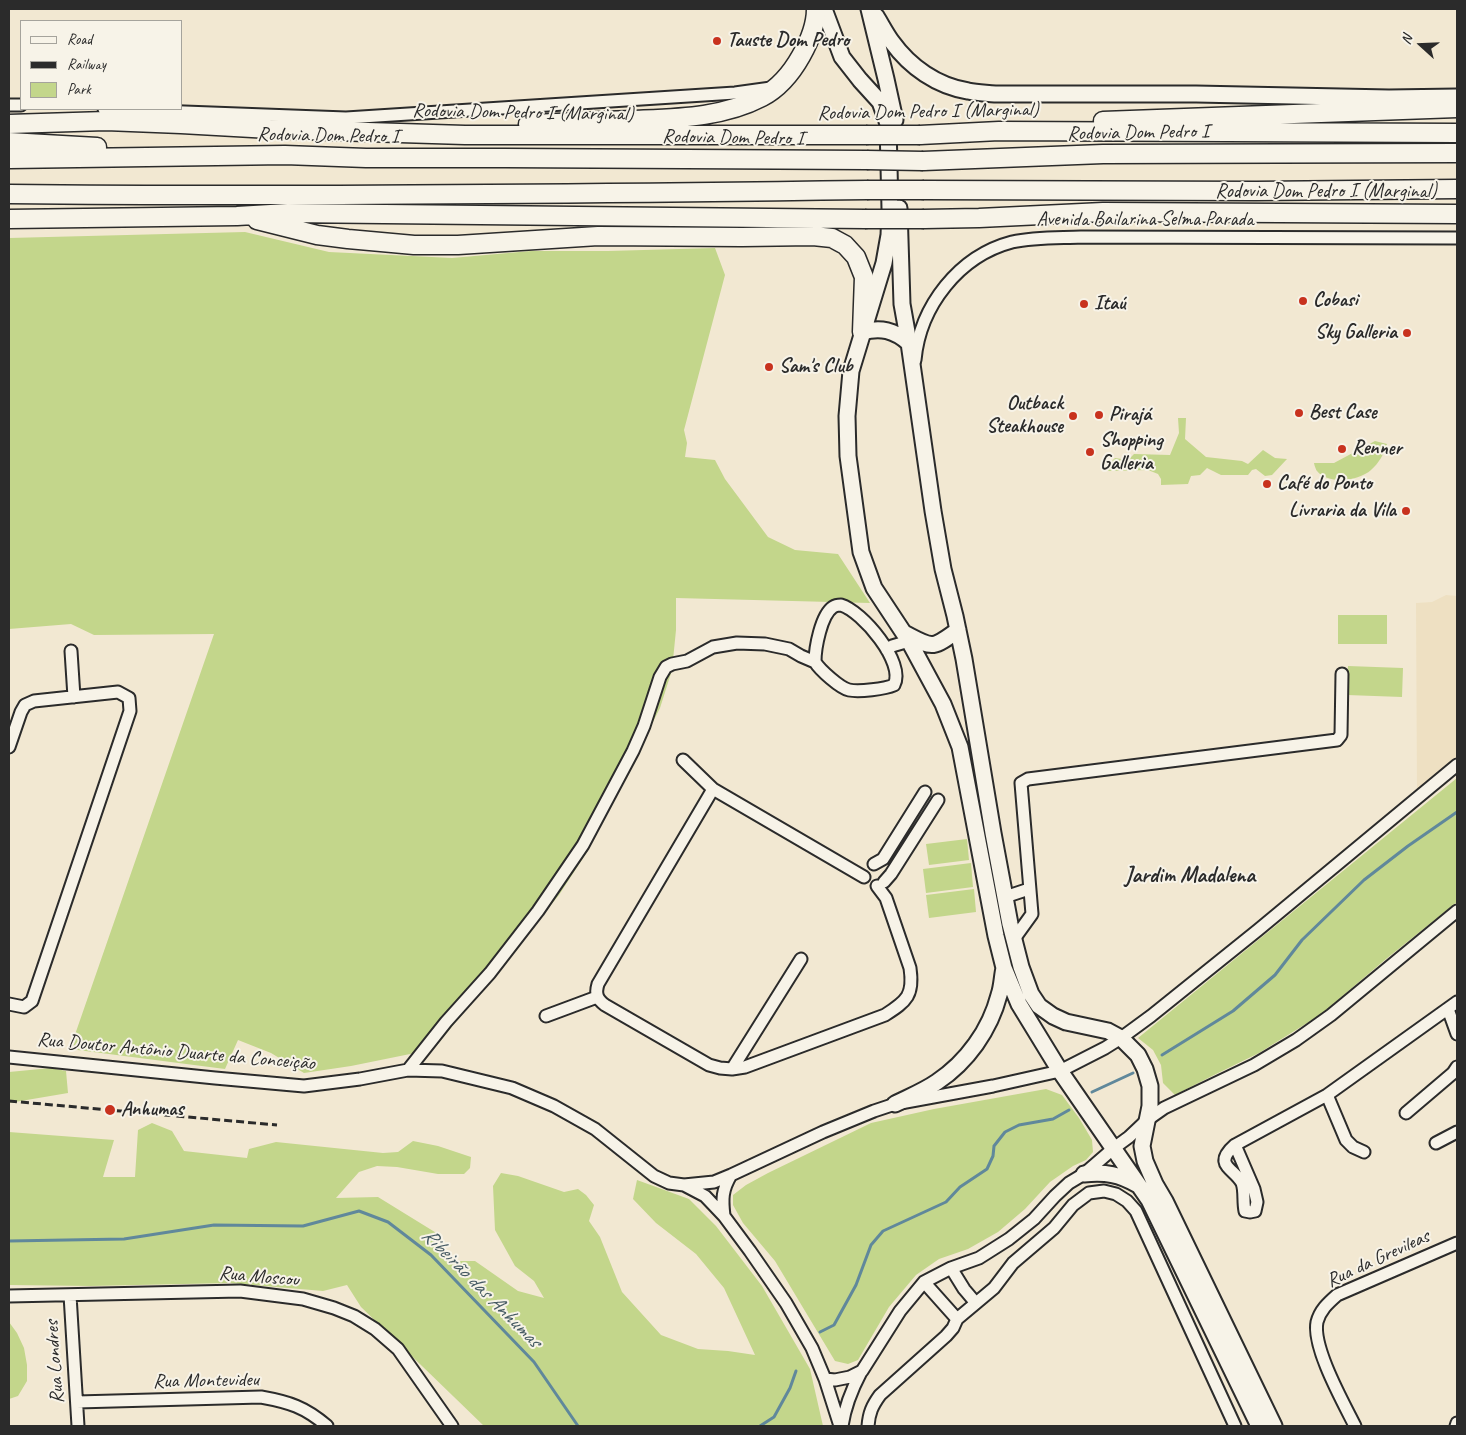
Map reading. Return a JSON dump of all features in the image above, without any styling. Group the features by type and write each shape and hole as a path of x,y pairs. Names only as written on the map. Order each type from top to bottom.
{"highway":[{"path":"388,133 475,126 681,118 722,112 764,96 777,87 794,67 809,43 816,9"},
{"path":"999,131 1058,122 1457,108"},
{"name":"Rodovia Dom Pedro I (Marginal)","path":"9,124 106,121 270,129 493,135 920,135 999,131 1457,133"},
{"path":"9,142 245,156"},
{"name":"Rodovia Dom Pedro I","path":"9,159 285,155 366,158 923,161 1103,154 1457,152"},
{"path":"9,194 168,195 867,190 1256,191 1457,189"},
{"name":"Rodovia Dom Pedro I (Marginal)","path":"237,216 288,213 924,219 1103,212 1457,214"},
{"path":"9,219 186,215 237,216 317,235 414,245 458,245 598,236 813,236 832,238 845,245 856,258 864,277 862,332"}],"main road":[{"path":"824,9 842,57 880,102 888,124 890,170 889,235 884,263 851,370 846,416 848,456 861,552 874,588 906,636 943,704 960,747 994,927 1004,968 1019,1004 1060,1071 1114,1148 1156,1215 1259,1426"},
{"path":"870,9 890,41 906,60 944,85 968,91 995,94 1457,97"},
{"path":"870,9 896,131 902,304 932,512 943,570 958,630 1006,897 1021,967 1031,994 1039,1006 1066,1022 1101,1029 1121,1038 1138,1055 1150,1086 1150,1106 1142,1146 1145,1161 1274,1426"},
{"path":"862,332 879,329 889,330 909,343"},
{"path":"906,636 928,645 936,644 958,630"},
{"path":"895,1104 937,1083 966,1058 987,1028 995,1010 1000,994 1004,968"},
{"path":"1084,1174 1116,1175 1140,1187"}],"street":[{"path":"131,110 346,118 735,93 777,87"},
{"name":"Avenida Bailarina Selma Parada","path":"913,377 915,354 920,332 940,292 969,262 989,251 1010,243 1033,238 1457,238"},
{"path":"408,1070 446,1022 490,973 538,911 583,845 633,751 644,726 660,677 666,667 672,664 687,662 713,647 737,643 765,644 789,649 815,662 821,670 850,690 887,688 894,686 896,681 892,660 887,650 869,626 846,606 833,607 826,615 817,641 815,662"},
{"path":"887,650 906,636"},
{"path":"71,651 74,697"},
{"path":"1014,938 1032,914 1021,783 1028,780 1337,740 1341,735 1342,674"},
{"path":"9,747 21,712 25,705 34,701 118,692 129,698 130,710 32,1000 24,1006 9,1004"},
{"path":"683,760 713,789 864,877 869,884 880,884 891,874 938,800"},
{"name":"Rua Doutor Antônio Duarte da Conceição","path":"9,1057 304,1086 360,1079 408,1070 442,1071 512,1088 554,1106 595,1129 654,1176 669,1183 684,1185 714,1182 874,1111 895,1104 1060,1071 1121,1038 1258,930 1457,765"},
{"path":"713,789 598,984 596,991 600,1001 605,1005 708,1065 732,1069 757,1063 884,1015 905,1000 911,990 910,968 880,884"},
{"path":"864,877 867,868 883,859 925,792"},
{"path":"874,864 884,868 886,876 880,884"},
{"path":"1006,897 1029,889"},
{"path":"841,1426 853,1387 862,1371 900,1311 924,1282 951,1268 979,1258 1009,1239 1034,1218 1069,1183 1084,1174 1147,1120 1164,1108 1254,1065 1296,1040 1331,1015 1457,911"},
{"path":"732,1069 801,960"},
{"path":"546,1016 597,996"},
{"path":"1235,1145 1256,1196 1255,1210 1250,1212 1245,1211 1243,1185 1238,1177 1227,1167 1225,1159 1229,1150 1235,1145 1327,1095 1453,1006 1457,1034"},
{"path":"1406,1113 1456,1074"},
{"path":"1327,1095 1346,1140 1353,1147 1364,1152"},
{"path":"1436,1143 1457,1132"},
{"path":"724,1216 722,1200 726,1184 731,1175"},
{"path":"684,1185 705,1196 724,1216 786,1303 812,1348 841,1426"},
{"path":"868,1426 869,1414 880,1395 946,1336 953,1328 957,1318 994,1288 1013,1263 1054,1228 1073,1205 1089,1192 1104,1191 1116,1194 1127,1201 1136,1211 1235,1426"},
{"name":"Rua da Grevileas","path":"1355,1426 1322,1358 1316,1337 1317,1322 1324,1306 1337,1295 1457,1243"},
{"path":"951,1268 975,1302"},
{"path":"924,1282 957,1318"},
{"name":"Rua Moscou","path":"9,1296 240,1291 303,1299 334,1308 354,1316 375,1329 398,1349 452,1426"},
{"name":"Rua Londres","path":"70,1295 78,1426"},
{"path":"825,1379 835,1380 850,1377 862,1371"},
{"name":"Rua Montevideu","path":"77,1402 261,1397 283,1401 304,1408 328,1426"}],"shaded area":[{"path":"1446,595 1457,596 1457,758 1417,791 1416,603 1432,602"}],"green space":[{"path":"245,232 329,252 452,258 531,251 715,248 725,275 684,430 687,443 685,457 715,460 725,479 768,537 795,550 838,554 870,603 676,598 676,630 672,670 660,708 587,852 559,895 437,1045 415,1053 304,1073 271,1053 238,1040 225,1069 70,1049 214,634 94,635 71,624 9,629 9,238"},
{"path":"1178,418 1186,418 1185,439 1206,457 1242,461 1248,464 1263,450 1275,458 1287,459 1272,475 1265,476 1256,469 1252,470 1248,475 1221,475 1207,468 1200,475 1191,476 1188,484 1161,485 1161,479 1158,474 1148,470 1108,471 1105,468 1115,458 1128,460 1134,454 1170,455 1179,433"},
{"path":"1375,441 1387,444 1379,461 1366,474 1352,479 1336,480 1322,475 1316,469 1314,463 1334,463"},
{"path":"1338,615 1387,615 1387,644 1338,644"},
{"path":"1348,666 1403,668 1402,697 1347,695"},
{"path":"1457,778 1457,902 1320,1015 1259,1053 1175,1095 1163,1083 1161,1065 1153,1050 1138,1038"},
{"path":"967,839 969,860 929,865 926,844"},
{"path":"971,863 973,887 926,893 923,869"},
{"path":"974,889 976,912 929,918 926,895"},
{"path":"51,1068 66,1071 68,1093 9,1103 9,1072"},
{"path":"1046,1089 1062,1095 1092,1140 1093,1152 1086,1160 1073,1166 1050,1182 1025,1209 998,1232 968,1249 939,1259 916,1275 889,1307 858,1360 848,1364 835,1361 775,1261 743,1223 733,1205 733,1195 746,1185 768,1173 871,1123 934,1109"},
{"path":"152,1123 172,1131 184,1151 247,1158 249,1149 276,1142 383,1153 398,1152 413,1141 438,1146 471,1157 470,1168 464,1174 438,1174 397,1167 377,1166 359,1172 336,1198 378,1197 438,1234 440,1253 454,1261 475,1261 518,1291 544,1298 534,1281 515,1266 495,1230 493,1186 501,1173 518,1176 564,1192 578,1189 594,1205 589,1221 600,1237 622,1292 661,1335 698,1349 755,1355 724,1288 696,1254 656,1223 633,1199 637,1180 689,1199 716,1226 762,1286 810,1369 823,1426 484,1426 361,1307 347,1285 323,1291 230,1283 90,1286 9,1285 9,1132 114,1140 103,1177 135,1177 138,1130"},
{"path":"9,1322 24,1348 27,1381 18,1396 9,1399"}],"waterway":[{"path":"1162,1055 1233,1011 1275,975 1302,940 1364,880 1457,812"},
{"path":"1092,1092 1133,1073"},
{"path":"820,1332 834,1325 856,1285 871,1245 883,1231 946,1202 960,1187 987,1169 993,1156 994,1146 1005,1132 1019,1125 1053,1119 1069,1110"},
{"name":"Ribeirão das Anhumas","path":"9,1241 124,1239 214,1225 303,1226 359,1211 388,1222 431,1255 534,1362 578,1426"},
{"path":"760,1426 774,1417 790,1388 796,1371"}],"railway":[{"path":"9,1101 277,1125"}],"place":[{"name":"Tauste Dom Pedro","path":"717,41"},
{"name":"Cobasi","path":"1303,301"},
{"name":"Itaú","path":"1084,304"},
{"name":"Sky Galleria","path":"1407,333"},
{"name":"Sam's Club","path":"769,367"},
{"name":"Best Case","path":"1299,413"},
{"name":"Pirajá","path":"1099,415"},
{"name":"Outback Steakhouse","path":"1073,416"},
{"name":"Renner","path":"1342,449"},
{"name":"Shopping Galleria","path":"1090,452"},
{"name":"Café do Ponto","path":"1267,484"},
{"name":"Livraria da Vila","path":"1406,511"},
{"name":"Anhumas","path":"110,1110"}],"district":[{"name":"Jardim Madalena","path":"1190,876"}]}
